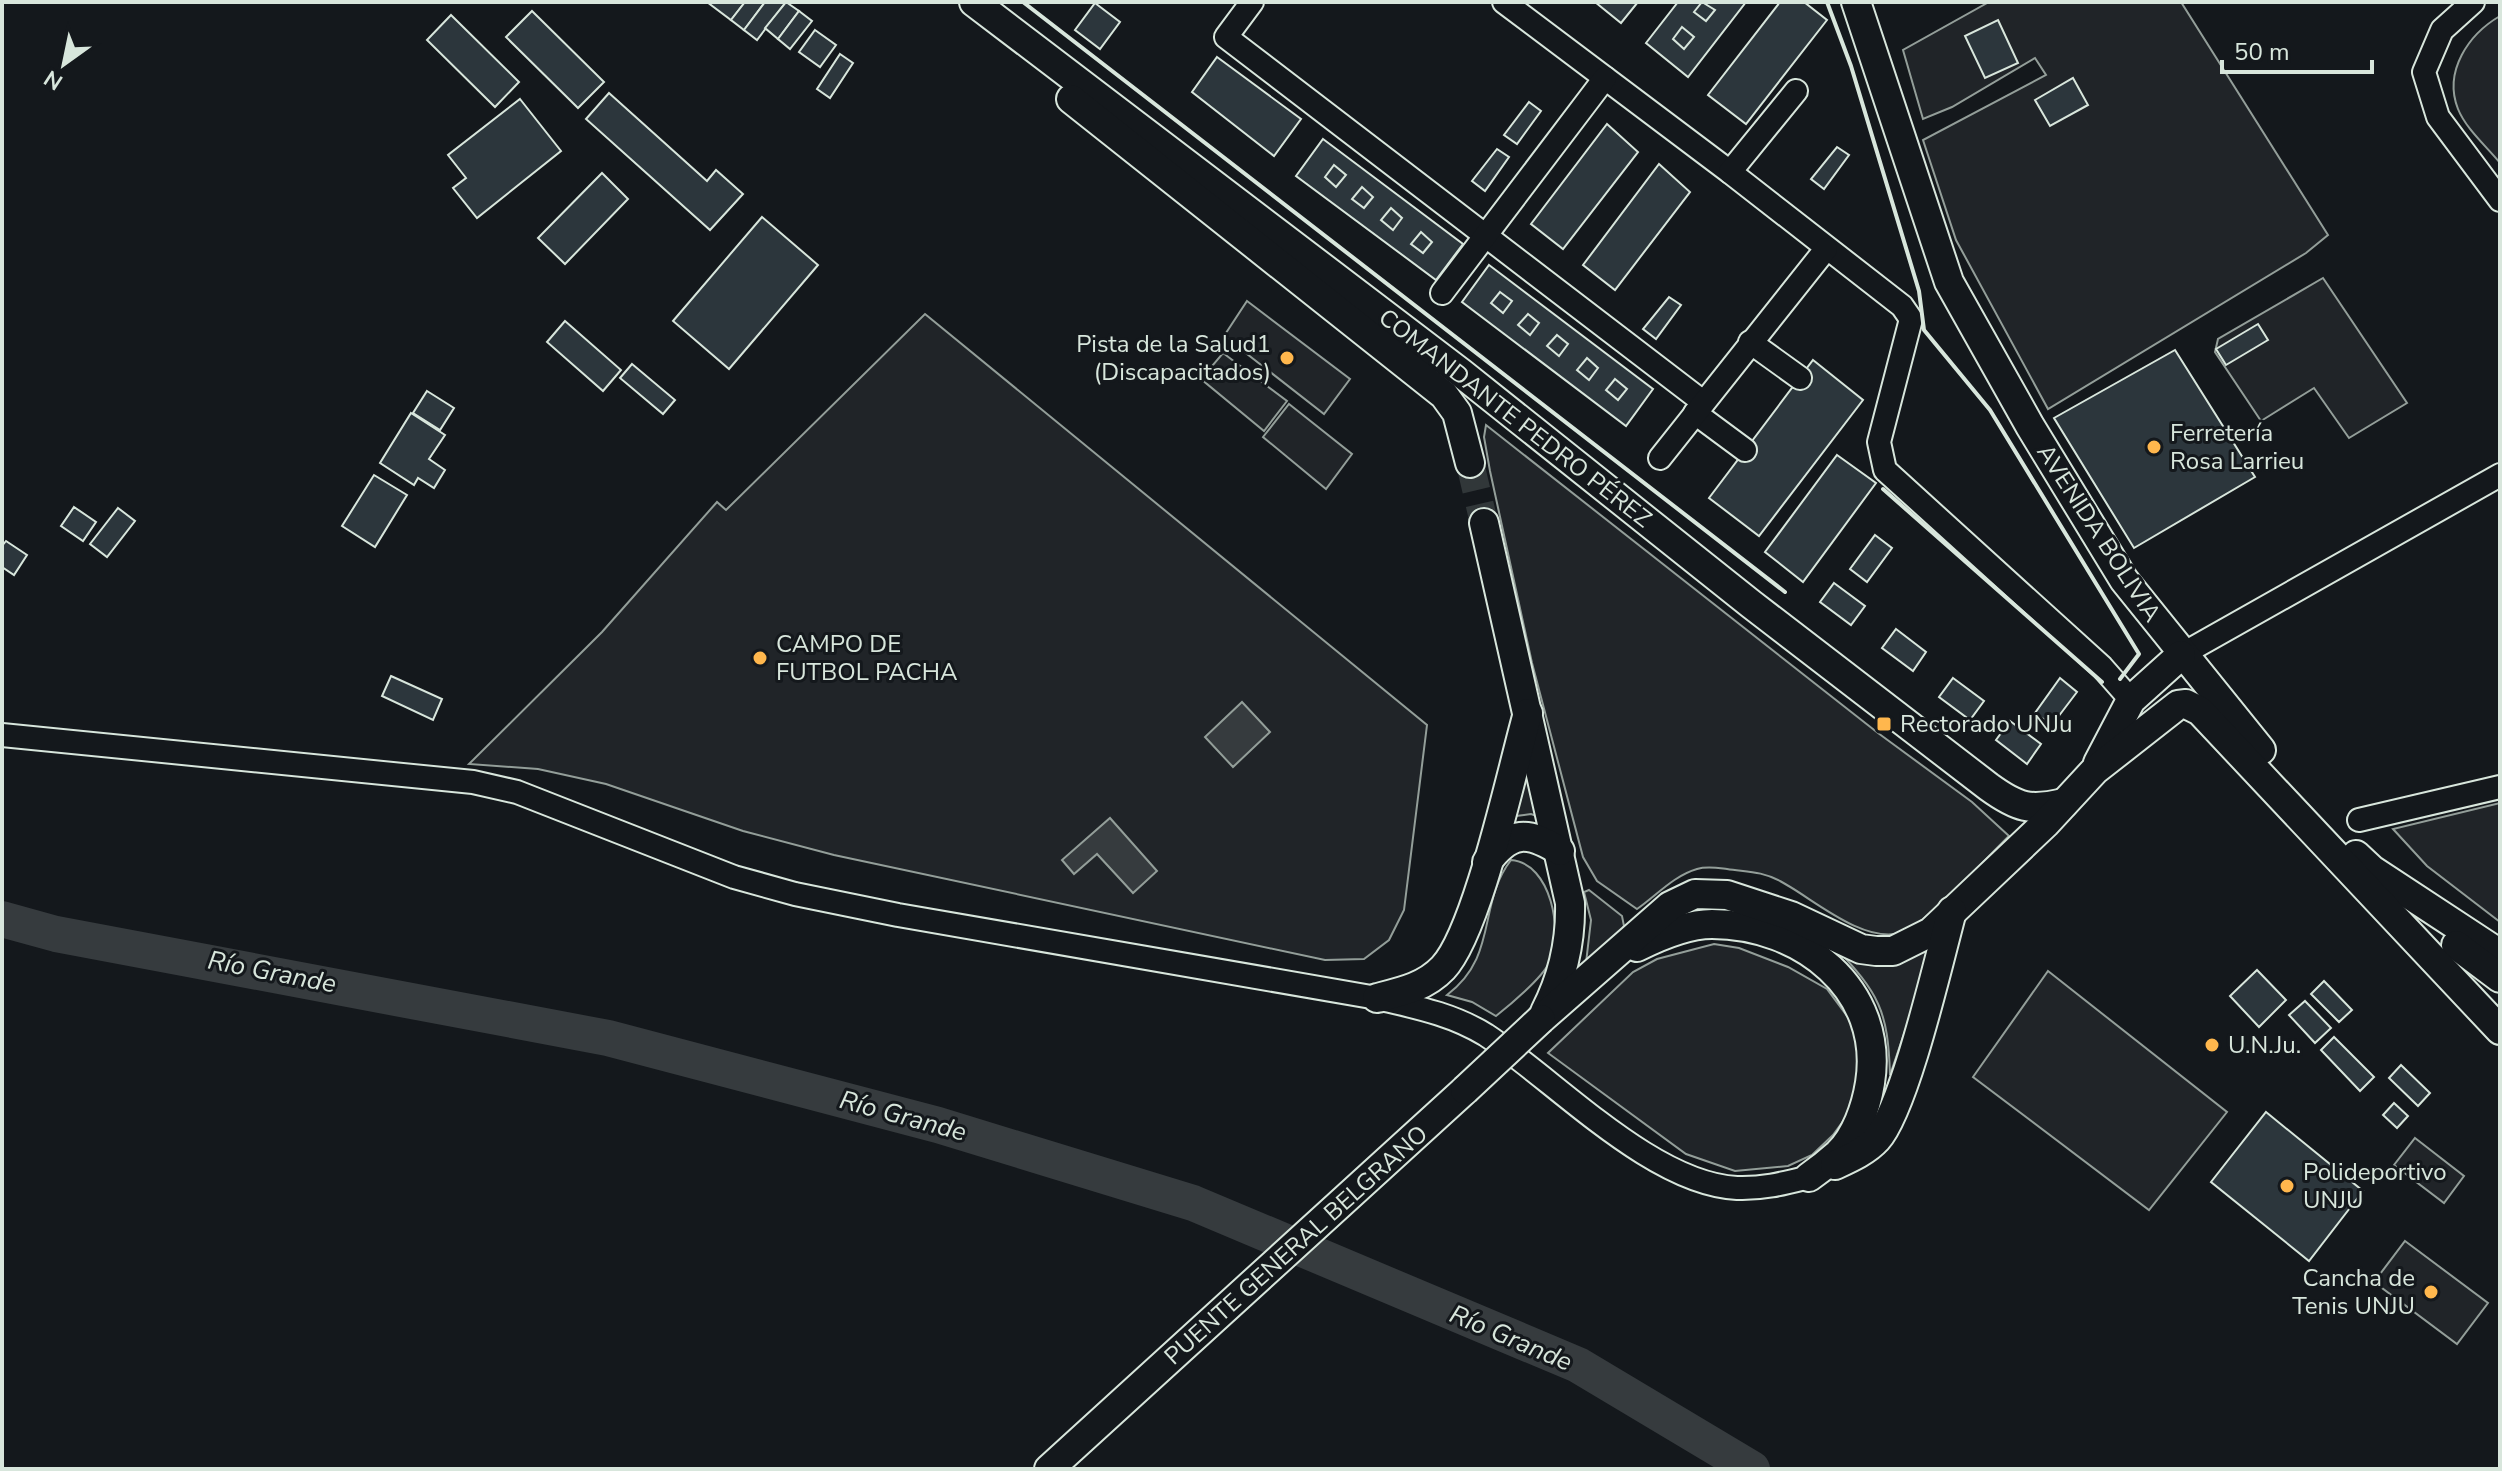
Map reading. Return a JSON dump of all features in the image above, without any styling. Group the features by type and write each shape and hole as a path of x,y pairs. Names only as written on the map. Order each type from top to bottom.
{"main road":[{"path":"974,2 1043,77 1444,395 1457,413 1470,463"},
{"name":"COMANDANTE PEDRO PÉREZ","path":"974,2 1461,373 1751,604 2004,797 2037,810 2064,803"},
{"name":"AVENIDA BOLIVIA","path":"1856,2 1949,282 2124,580 2181,655 2325,826 2372,870 2500,954"},
{"path":"1484,523 1529,709 1570,903 1570,935 1560,978 1541,1019"},
{"path":"2095,770 2131,700 2181,655"},
{"path":"1612,961 1670,906 1695,894 1727,895 1791,916 1861,949 1893,951 1912,943 1931,932 2095,770 2178,705 2195,706 2500,1030"},
{"path":"1377,998 1412,989 1442,969 1464,929 1529,709"},
{"path":"1486,862 1500,844 1520,837 1542,840 1560,851"},
{"path":"2372,870 2418,915 2500,978"},
{"path":"1809,1177 1858,1154 1875,1142 1886,1125 1901,1089 1953,909"},
{"path":"1612,961 1659,936 1710,924 1748,927 1781,938 1813,953 1841,975 1867,1021 1872,1045 1871,1081 1855,1131 1838,1153 1809,1177"},
{"name":"PUENTE GENERAL BELGRANO","path":"1049,1469 1541,1019 1612,961"}],"street":[{"path":"1252,2 1226,37 1486,233 1699,407 1745,450"},
{"path":"1504,2 1902,306 1911,319 1879,442 1885,470 2102,667 2131,700"},
{"path":"2473,2 2442,30 2424,72 2428,95 2438,117 2500,200"},
{"path":"1442,293 1605,78"},
{"path":"1730,172 1796,91"},
{"path":"1660,458 1826,249"},
{"path":"1750,342 1800,378"},
{"path":"2181,655 2500,475"},
{"path":"2,735 473,782 517,792 734,877 795,894 913,918 1377,998 1450,1016 1484,1035 1618,1136 1667,1166 1700,1180 1735,1188 1772,1187 1809,1177"},
{"path":"2359,820 2500,787"}],"shaded area":[{"path":"1989,2 2181,2 2328,235 2306,253 2048,409 1956,240 1923,140 2046,75 2035,58 1952,107 1923,119 1903,50"},
{"path":"2500,16 2500,163 2471,131 2458,109 2454,81 2469,43"},
{"path":"2323,278 2407,403 2349,438 2314,388 2261,421 2215,352 2218,339"},
{"name":"Pista de la Salud1 (Discapacitados)","path":"1247,301 1350,379 1324,414 1224,336"},
{"path":"925,314 1427,725 1404,910 1389,940 1364,959 1325,960 834,855 743,831 606,784 538,769 469,764 602,632 717,502 726,510"},
{"path":"1223,353 1287,401 1264,431 1201,379"},
{"path":"1289,404 1352,454 1326,489 1263,437"},
{"path":"1486,425 1878,733 1972,802 2009,836 1939,905 1900,933 1885,934 1853,925 1780,881 1754,872 1697,869 1672,881 1637,909 1597,881 1583,857 1532,663 1490,471 1484,437"},
{"path":"1242,702 1270,732 1233,767 1205,737"},
{"path":"1525,754 1542,818 1531,814 1508,817"},
{"path":"2500,803 2500,922 2427,866 2393,829"},
{"path":"1110,818 1157,871 1133,893 1097,854 1074,874 1062,860"},
{"path":"1511,860 1525,864 1545,886 1551,901 1555,934 1549,963 1540,976 1496,1016 1472,1002 1447,995 1474,964 1494,894"},
{"path":"1589,890 1622,916 1624,926 1617,938 1586,963 1591,920 1584,892"},
{"path":"1714,944 1739,948 1788,967 1827,989 1859,1032 1859,1086 1849,1113 1833,1135 1812,1155 1788,1166 1735,1171 1686,1154 1548,1053 1633,972 1657,959"},
{"path":"1934,946 1890,1075 1887,1034 1878,1004 1862,978 1835,947 1874,957 1897,959 1909,958"},
{"path":"2048,971 2227,1112 2149,1210 1973,1077"},
{"path":"2415,1138 2464,1176 2444,1203 2394,1165"},
{"name":"Cancha de Tenis UNJU","path":"2405,1241 2488,1303 2457,1344 2374,1282"}],"building":[{"path":"707,2 745,2 731,20"},
{"path":"745,2 765,2 744,30 731,20"},
{"path":"765,2 786,2 757,40 744,30"},
{"path":"786,2 799,11 778,39 765,28"},
{"path":"1595,2 1638,2 1621,23"},
{"path":"1678,2 1746,2 1688,77 1646,43"},
{"path":"1702,2 1715,10 1706,21 1694,12"},
{"path":"1780,2 1804,2 1827,20 1746,124 1708,95"},
{"path":"1095,3 1120,22 1100,49 1075,30"},
{"path":"532,11 604,82 578,108 506,37"},
{"path":"799,11 812,21 790,49 778,39"},
{"path":"451,15 519,82 495,107 427,40"},
{"path":"1998,20 2018,63 1985,78 1965,36"},
{"path":"1682,27 1694,37 1684,49 1673,39"},
{"path":"815,30 836,45 820,67 799,52"},
{"path":"840,54 853,63 830,98 817,89"},
{"path":"1217,57 1301,119 1274,156 1192,92"},
{"path":"2073,78 2088,105 2050,126 2035,100"},
{"path":"609,93 707,181 716,170 743,194 710,230 586,119"},
{"path":"520,99 561,151 477,218 453,188 466,178 448,155"},
{"path":"1529,102 1541,111 1517,144 1504,135"},
{"path":"1607,124 1638,152 1563,249 1531,224"},
{"path":"1323,139 1463,244 1436,280 1296,176"},
{"path":"1837,147 1849,155 1824,189 1811,179"},
{"path":"1497,149 1509,157 1485,191 1472,181"},
{"path":"1659,164 1690,192 1615,290 1583,265"},
{"path":"1334,165 1346,175 1336,187 1325,177"},
{"path":"602,173 628,199 565,264 538,238"},
{"path":"1362,187 1373,197 1364,208 1352,199"},
{"path":"1391,208 1402,218 1393,230 1381,220"},
{"path":"762,217 818,265 729,369 673,321"},
{"path":"1421,232 1432,242 1423,253 1411,244"},
{"path":"1489,265 1653,389 1626,426 1462,302"},
{"path":"1500,292 1512,301 1503,313 1491,303"},
{"path":"1669,297 1681,305 1656,339 1643,329"},
{"path":"1528,314 1539,323 1530,335 1518,325"},
{"path":"565,321 621,370 603,391 547,342"},
{"path":"2258,324 2268,340 2226,365 2216,349"},
{"path":"1557,335 1568,344 1559,356 1547,346"},
{"name":"Ferretería Rosa Larrieu","path":"2175,350 2255,477 2134,548 2054,418"},
{"path":"1587,358 1598,368 1589,380 1577,370"},
{"path":"1813,360 1863,400 1759,536 1709,498"},
{"path":"632,364 675,400 663,414 620,378"},
{"path":"1615,379 1627,389 1618,400 1606,390"},
{"path":"427,391 454,408 440,430 413,413"},
{"path":"411,413 445,435 429,459 445,470 434,488 418,478 414,485 380,463"},
{"path":"1837,455 1876,483 1803,582 1765,552"},
{"path":"374,475 407,495 375,547 342,526"},
{"path":"74,507 96,522 83,541 61,526"},
{"path":"118,508 135,521 107,557 90,544"},
{"path":"1875,535 1892,548 1867,582 1850,569"},
{"path":"6,541 27,555 14,575 2,567 2,546"},
{"path":"1834,583 1865,606 1851,625 1820,602"},
{"path":"1896,629 1926,652 1913,671 1882,648"},
{"path":"391,676 442,699 433,720 382,696"},
{"path":"1953,678 1984,701 1970,720 1939,697"},
{"path":"2060,678 2077,692 2052,725 2035,713"},
{"path":"2010,721 2041,744 2027,764 1996,740"},
{"path":"2257,970 2286,1000 2259,1027 2230,996"},
{"path":"2324,981 2352,1010 2339,1022 2311,994"},
{"path":"2305,1001 2331,1028 2315,1043 2289,1015"},
{"path":"2334,1037 2374,1077 2360,1091 2321,1050"},
{"path":"2401,1065 2430,1093 2418,1106 2389,1078"},
{"path":"2394,1103 2408,1116 2397,1128 2383,1115"},
{"name":"Polideportivo UNJU","path":"2266,1112 2363,1191 2309,1261 2211,1182"}],"waterway":[{"name":"Río Grande","path":"2,919 56,934 608,1038 938,1125 1193,1203 1578,1365 1752,1469"}],"tunnel":[{"path":"1470,463 1484,523"}],"wall":[{"path":"1023,2 1785,592"},
{"path":"1827,2 1851,66 1919,291 1924,330 1990,410 2139,654 2120,679"},
{"path":"1883,489 2102,682"}],"place":[{"name":"Pista de la Salud1 (Discapacitados)","path":"1287,358"},
{"name":"Ferretería Rosa Larrieu","path":"2154,447"},
{"name":"CAMPO DE FUTBOL PACHA","path":"760,658"},
{"name":"Rectorado UNJu","path":"1884,724"},
{"name":"U.N.Ju.","path":"2212,1045"},
{"name":"Polideportivo UNJU","path":"2287,1186"},
{"name":"Cancha de Tenis UNJU","path":"2431,1292"}]}
